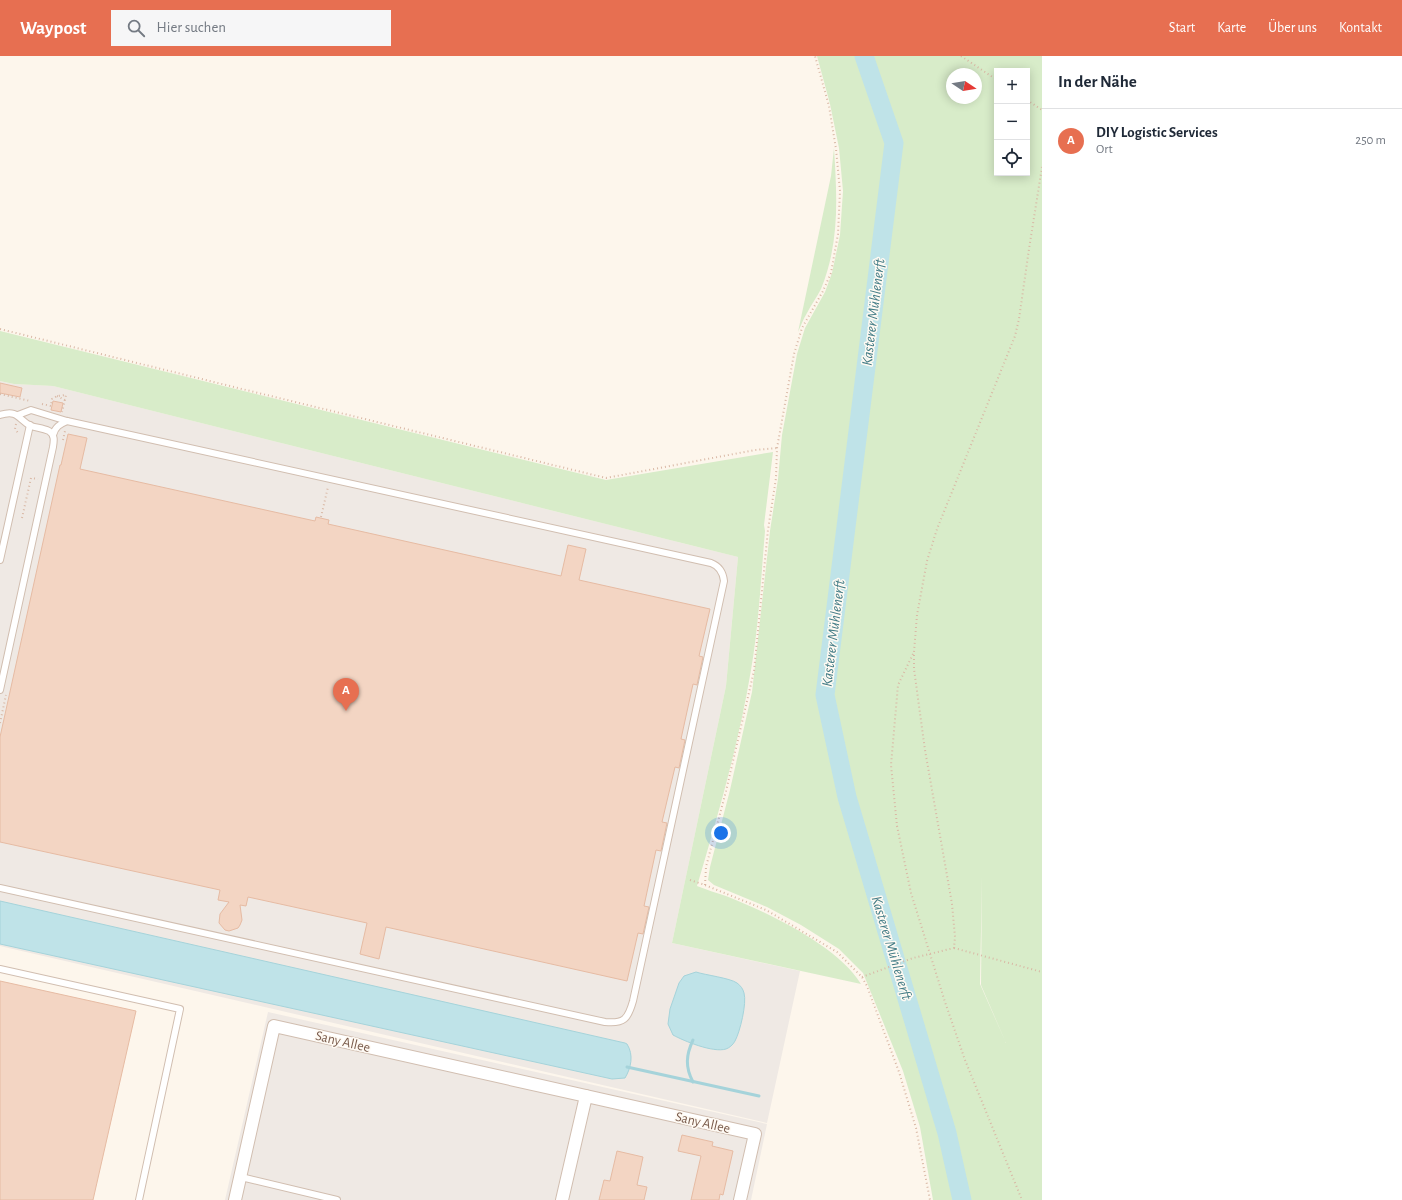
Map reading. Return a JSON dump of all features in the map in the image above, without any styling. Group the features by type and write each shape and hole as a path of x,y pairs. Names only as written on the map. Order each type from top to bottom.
{"street":[{"name":"Sany Allee","path":"236,1200 274,1026 755,1134 740,1200"},
{"path":"562,1200 586,1096"}],"lane":[{"path":"0,888 605,1022 621,1022 630,1012 633,1001 724,581 722,572 711,563 67,421 31,410 18,415"},
{"path":"0,415 9,413 18,415 30,425 46,430 53,435"},
{"path":"0,690 46,481 53,447 54,430 59,425 67,421"},
{"path":"0,560 30,425"},
{"path":"0,969 180,1009 139,1200"},
{"path":"241,1177 337,1200"}],"path":[{"path":"706,884 706,867 726,791 754,671 768,530 776,478 777,448 794,354 802,328 823,291 831,273 838,234 840,190 836,149 828,106 815,56"},
{"path":"961,56 994,78"},
{"path":"1030,102 1042,110"},
{"path":"954,948 955,937 952,904 915,685 914,652 920,598 927,561 937,529 1015,336 1019,319 1028,248 1042,167"},
{"path":"0,328 606,478 755,450 777,448"},
{"path":"0,394 35,402"},
{"path":"57,396 65,400"},
{"path":"42,404 49,405"},
{"path":"22,518 31,478 46,481"},
{"path":"321,517 330,478"},
{"path":"914,652 898,685 891,765 897,826 909,886 945,1002 965,1060 1022,1200"},
{"path":"690,880 706,884 766,910 837,952 862,977 867,986 900,1072 916,1128 930,1200"},
{"path":"862,977 913,958 954,948 1042,972"}],"shaded area":[{"path":"0,381 14,384 53,386 738,557 726,686 672,943 800,971 767,1123 0,946"},
{"path":"268,1012 767,1124 751,1200 225,1200"}],"green space":[{"path":"817,56 863,56 892,144 823,696 844,798 891,973 945,1133 961,1200 933,1200 920,1127 903,1071 863,973 839,949 801,925 767,907 714,885 708,880 752,692 782,435 797,354 805,328 825,292 832,273 840,235 843,191 839,148 830,104"},
{"path":"865,56 1042,56 1042,1200 965,1200 948,1131 850,797 829,695 895,143","holes":["982,876 981,985 1006,1043 980,984"]},
{"path":"834,148 836,219 831,254 821,289 798,332 831,176"},
{"path":"0,331 606,480 773,452 764,525 765,531 754,653 734,752 697,886 726,896 761,911 800,932 836,956 861,984 672,943 726,686 738,557 53,386 14,384 0,381"}],"water":[{"path":"0,901 625,1043 629,1048 631,1057 629,1070 625,1078 612,1079 0,944"},
{"path":"696,972 734,981 740,985 743,990 745,1003 739,1031 734,1042 726,1049 720,1050 706,1048 684,1040 673,1035 668,1024 670,1009 679,983 684,976"}],"building":[{"path":"0,383 22,388 20,397 0,393"},
{"path":"53,401 63,403 61,412 51,410"},
{"path":"68,434 87,438 80,469 315,521 316,517 329,520 328,524 561,576 568,545 586,549 579,580 710,609 699,656 703,657 697,685 693,684 681,739 685,740 679,768 675,767 662,822 667,823 661,851 656,850 644,906 649,907 643,934 638,933 627,981 386,927 379,959 360,954 367,923 248,897 246,906 240,905 242,920 240,925 238,928 229,931 225,930 219,923 220,914 229,902 218,900 220,890 0,842 0,737"},
{"path":"0,981 136,1011 93,1200 0,1200"},
{"path":"682,1135 713,1142 712,1146 733,1151 723,1195 720,1194 719,1200 691,1200 701,1156 678,1151"},
{"path":"617,1151 643,1157 637,1185 647,1187 644,1200 599,1200 604,1180 610,1181"}],"waterway":[{"name":"Kasterer Mühlenerft","path":"864,56 894,143 825,695 847,797 947,1133 962,1200"},
{"path":"693,1040 687,1061 690,1077 693,1082"},
{"path":"627,1067 759,1096"}],"place":[{"name":"DIY Logistic Services","path":"346,711"}]}
